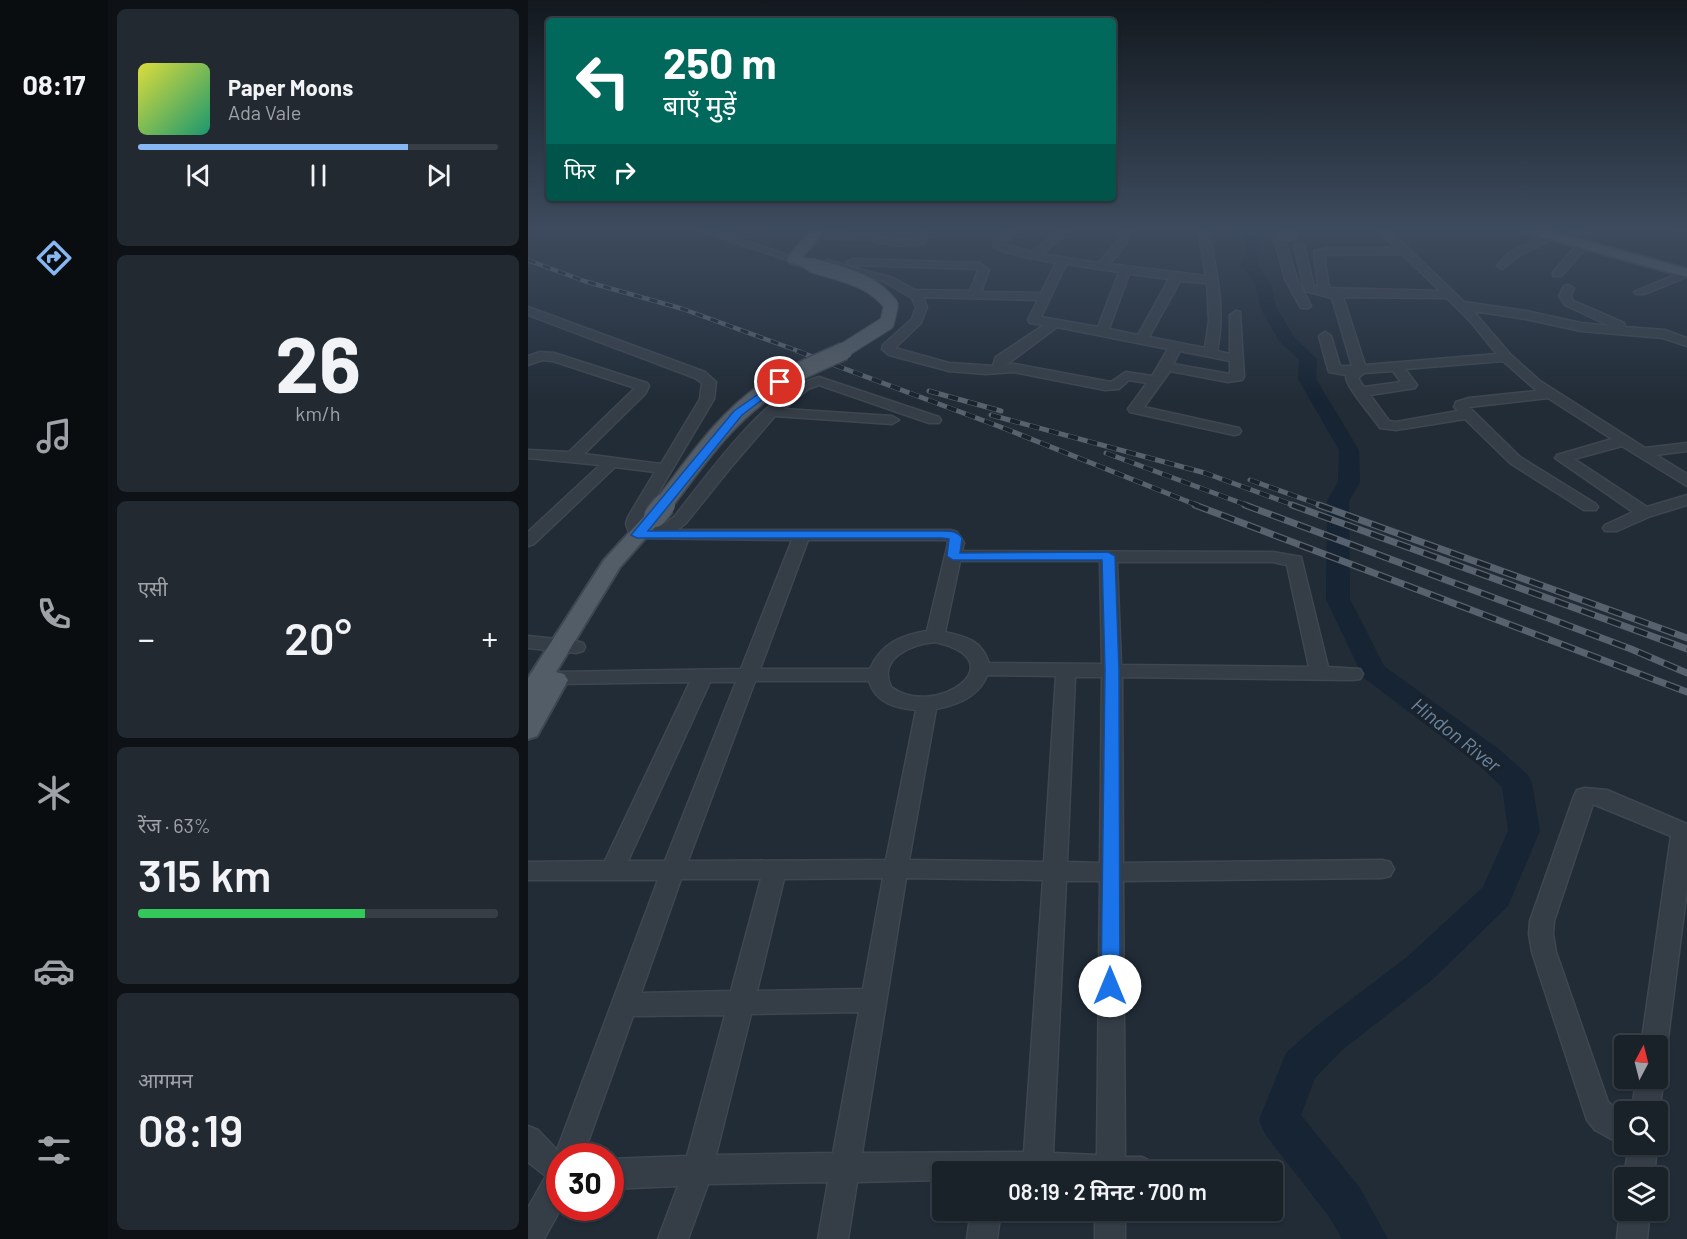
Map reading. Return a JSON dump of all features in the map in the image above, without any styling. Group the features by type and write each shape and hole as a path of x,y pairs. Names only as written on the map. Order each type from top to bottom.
{"main road":[{"path":"528,698 568,647 623,564 631,542 747,404 780,382 870,335 887,323 891,305 884,294 871,286"},
{"path":"528,730 557,678 568,647"}],"street":[{"path":"902,286 915,293 1044,297"},
{"path":"974,295 978,286"},
{"path":"1050,286 1034,320 1238,359"},
{"path":"1102,332 1119,286"},
{"path":"1142,339 1171,286"},
{"path":"1210,353 1215,330 1214,286"},
{"path":"1295,286 1305,306"},
{"path":"1308,286 1309,290 1328,292 1448,295"},
{"path":"1327,286 1328,292"},
{"path":"1439,286 1474,318 1506,357 1549,394 1687,481"},
{"path":"1640,292 1655,286"},
{"path":"1568,288 1565,296 1569,303 1633,331"},
{"path":"1328,292 1337,296 1360,370"},
{"path":"915,293 920,305 918,319 892,341 888,348 950,367 1014,368 1111,386 1126,376 1156,381"},
{"path":"1459,305 1526,315 1581,327 1665,334 1687,342"},
{"path":"528,311 700,375 709,382 707,399 636,517 631,542"},
{"path":"1166,366 1232,378 1238,376 1236,315"},
{"path":"998,369 1001,360 1053,324"},
{"path":"1325,336 1334,369 1343,371 1506,357"},
{"path":"1176,346 1166,366 1135,409 1234,431"},
{"path":"528,352 554,357 642,386 640,391 573,457"},
{"path":"528,361 542,356"},
{"path":"1359,392 1410,385 1397,368"},
{"path":"1360,370 1351,377 1359,392 1385,425 1396,426 1467,414"},
{"path":"631,542 675,524 772,412 808,383 819,381 934,420"},
{"path":"1549,394 1463,403 1461,408 1515,460 1590,507"},
{"path":"772,412 892,420"},
{"path":"1625,440 1562,458 1645,513"},
{"path":"1644,452 1687,447"},
{"path":"528,454 573,457 666,469"},
{"path":"528,541 611,463"},
{"path":"1611,528 1645,513 1687,500"},
{"path":"631,542 802,535 951,535 956,543 934,636"},
{"path":"574,1143 672,872 802,535"},
{"path":"953,556 1274,557 1295,561 1320,674"},
{"path":"1108,556 1112,670 1111,1161"},
{"path":"934,636 950,638 968,645 980,658 981,669 978,679 958,696 927,704 898,700 886,694 879,685 876,675 879,663 894,648 917,638 934,636"},
{"path":"528,642 568,647"},
{"path":"981,669 1353,674"},
{"path":"1038,1161 1066,670"},
{"path":"557,678 876,675"},
{"path":"610,872 703,676"},
{"path":"833,1239 896,869 927,704"},
{"path":"1614,1126 1605,1120 1597,1110 1544,952 1541,934 1542,921 1585,796 1599,796 1685,832 1656,1035"},
{"path":"528,871 896,869 1110,872 1382,869"},
{"path":"673,1239 698,1170 775,870"},
{"path":"624,1005 873,1000"},
{"path":"528,1140 546,1160"},
{"path":"624,1173 844,1167 932,1168"},
{"path":"528,1238 546,1205"},
{"path":"982,1239 984,1221"},
{"path":"1110,1221 1110,1239"},
{"path":"1632,1239 1634,1221"}],"waterway":[{"name":"Hindon River","path":"1263,286 1268,307 1288,341 1308,359 1307,379 1349,450 1349,482 1338,501 1338,599 1373,671 1490,758 1517,783 1524,831 1496,896 1420,968 1328,1039 1300,1066 1279,1120 1345,1203 1366,1239"}],"railway":[{"path":"601,286 683,309 801,352"},
{"path":"797,351 1006,429 1199,506"},
{"path":"929,391 1001,411"},
{"path":"991,415 1205,473 1296,506"},
{"path":"1106,453 1249,506"},
{"path":"1250,480 1323,506"},
{"path":"1195,505 1687,692"},
{"path":"1245,505 1631,649 1687,673"},
{"path":"1292,505 1687,649"},
{"path":"1319,505 1687,638"}],"route":[{"path":"780,382 755,398 738,413 637,535 942,534 955,538 953,556 1108,556 1112,670 1110,986"}]}
